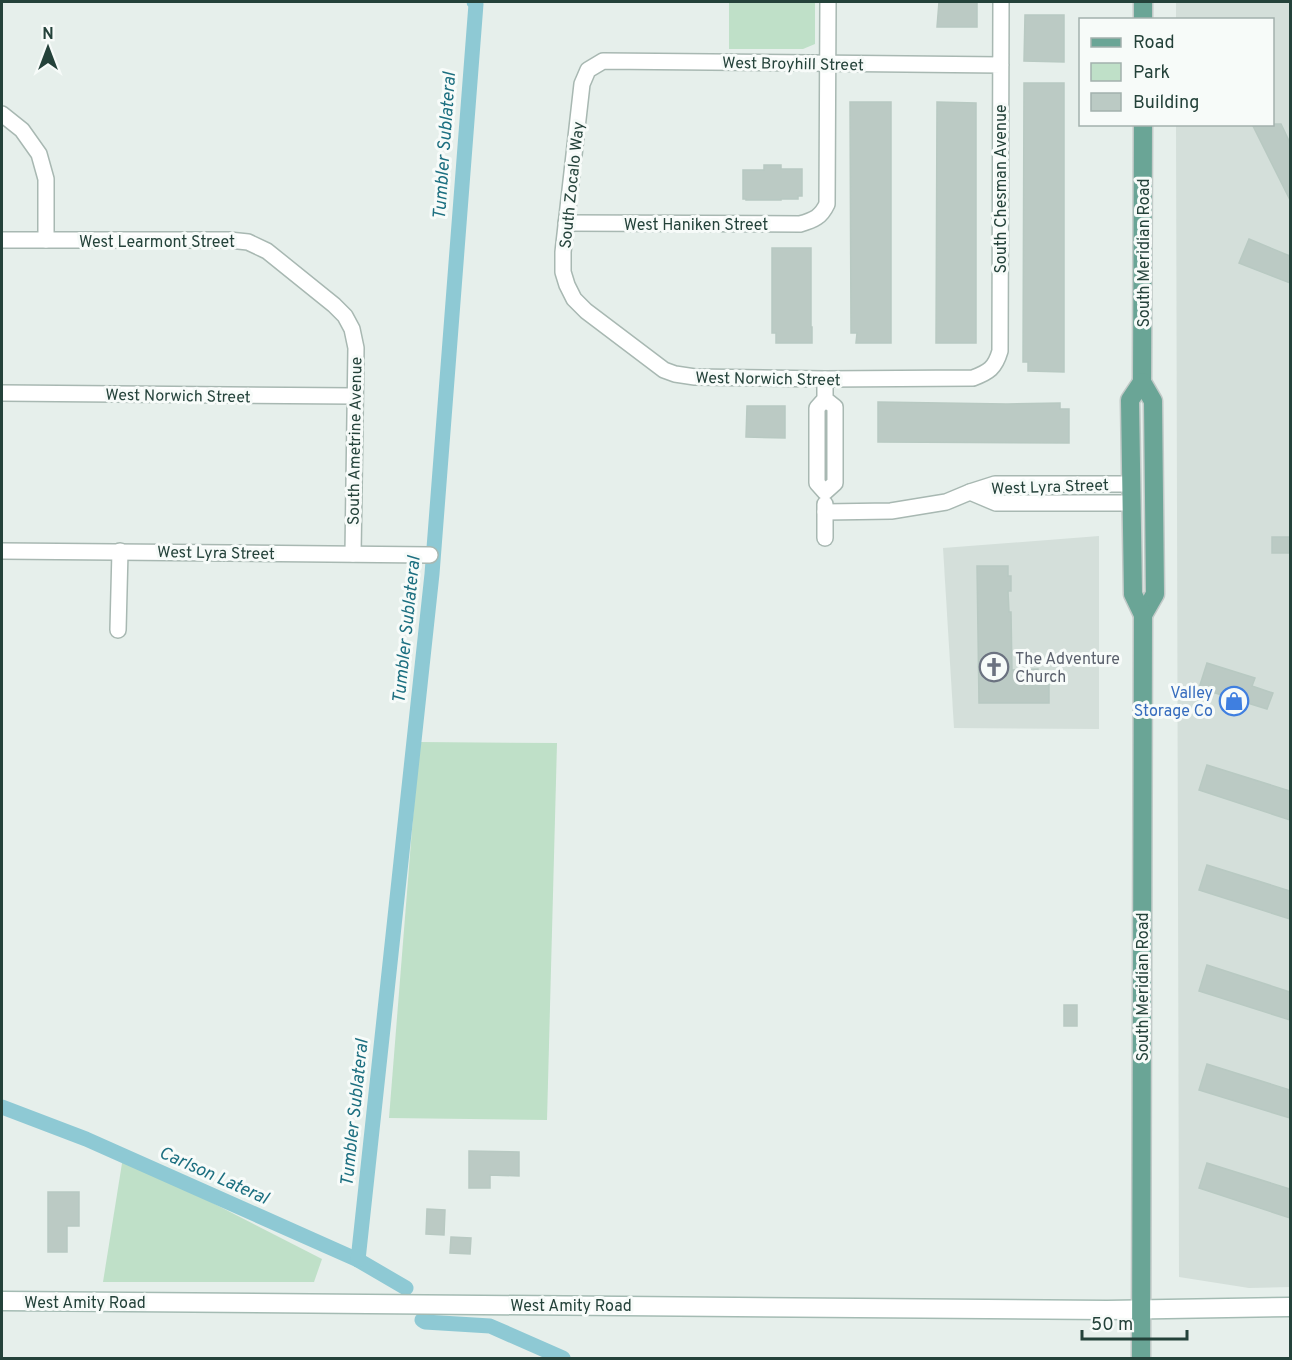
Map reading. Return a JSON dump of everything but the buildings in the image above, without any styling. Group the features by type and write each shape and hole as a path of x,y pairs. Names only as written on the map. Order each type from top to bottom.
{"main road":[{"path":"1143,2 1143,18"},
{"name":"South Meridian Road","path":"1143,126 1140,384 1130,400 1133,594 1146,611"},
{"name":"South Meridian Road","path":"1140,384 1153,401 1155,494 1155,594 1146,611 1141,1359"},
{"path":"1131,484 1142,502 1143,587 1146,611"},
{"name":"West Amity Road","path":"2,1301 1141,1310 1290,1307"}],"street":[{"path":"828,2 828,64"},
{"name":"South Chesman Avenue","path":"987,373 997,361 1000,351 1001,2"},
{"name":"West Broyhill Street","path":"588,70 603,61 1001,65"},
{"name":"West Haniken Street","path":"566,223 800,224 812,221 823,212 827,204 828,64"},
{"name":"South Zocalo Way","path":"574,299 563,272 563,252 582,84 588,70"},
{"path":"2,114 22,130 39,154 46,179 46,240"},
{"name":"West Learmont Street","path":"2,240 229,240 248,242 267,251 334,305 345,316 351,329"},
{"name":"West Norwich Street","path":"574,299 586,311 656,365 675,374 695,377 825,379 973,378 987,373"},
{"name":"South Ametrine Avenue","path":"351,329 356,348 353,554"},
{"path":"825,379 825,399 817,408 817,483 825,492 825,538"},
{"name":"West Norwich Street","path":"2,393 354,396"},
{"name":"West Lyra Street","path":"825,512 891,511 946,501 994,484 1131,484"},
{"name":"West Lyra Street","path":"970,492 996,503 1131,503"},
{"name":"West Lyra Street","path":"2,551 430,555"},
{"path":"118,630 120,551"}],"shaded area":[{"name":"Valley Storage Co","path":"1176,2 1290,2 1290,1287 1249,1288 1179,1277 1176,126 1274,126 1274,18 1176,18"},
{"path":"1099,536 1099,729 954,728 943,548"}],"green space":[{"path":"729,2 815,2 815,44 803,49 729,49"},
{"path":"419,742 557,743 547,1120 389,1118"},
{"path":"123,1157 322,1259 314,1282 103,1282"}],"waterway":[{"name":"Tumbler Sublateral","path":"358,1260 432,574 476,4 474,2"},
{"name":"Carlson Lateral","path":"2,1107 86,1139 358,1260 406,1288"},
{"name":"Carlson Lateral","path":"422,1320 490,1326 563,1358"}],"place":[{"name":"The Adventure Church","path":"994,667"},
{"name":"Valley Storage Co","path":"1234,701"}]}
